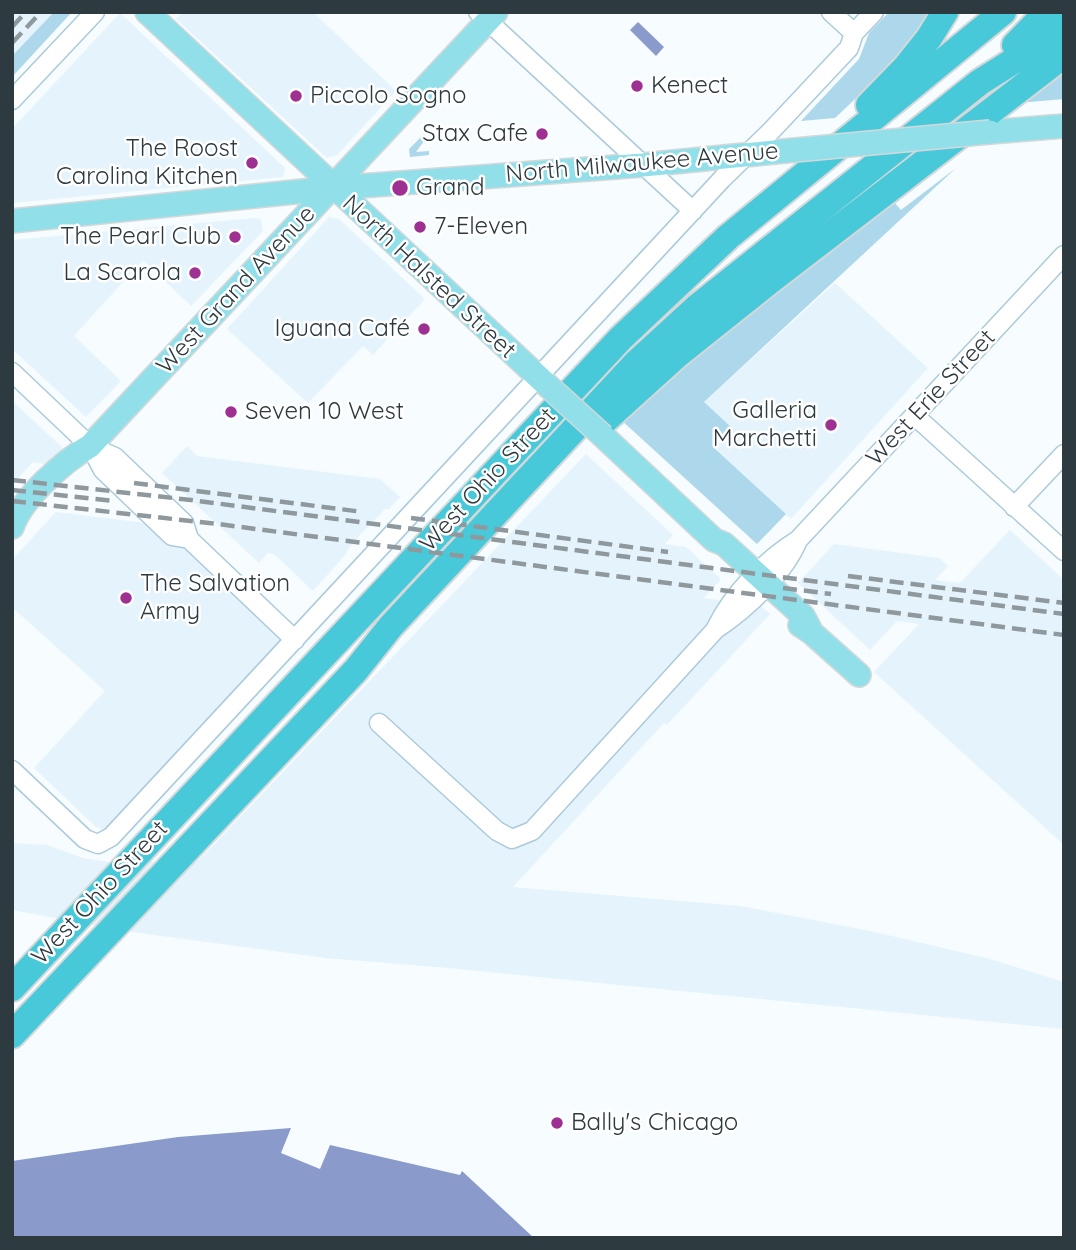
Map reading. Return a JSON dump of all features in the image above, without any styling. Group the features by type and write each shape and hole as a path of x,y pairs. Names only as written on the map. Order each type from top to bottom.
{"highway":[{"path":"836,149 875,96 905,68 921,48 945,12"},
{"name":"West Ohio Street","path":"12,988 621,338 728,237 1003,12"},
{"path":"980,82 1047,12"},
{"path":"980,82 1031,50 1064,25"},
{"path":"356,670 401,635 589,436 667,364 771,280 1064,55"},
{"name":"West Ohio Street","path":"12,1035 356,670 391,626 636,363 717,290 980,82"}],"main road":[{"name":"North Halsted Street","path":"147,12 332,188 714,540 718,550 759,582 796,623 812,633 859,676"},
{"name":"West Grand Avenue","path":"12,527 17,513 67,459 90,446 332,188 488,15"},
{"name":"North Milwaukee Avenue","path":"12,221 332,188 643,165 1064,126"}],"street":[{"path":"12,100 95,12"},
{"path":"831,12 854,33"},
{"name":"West Ohio Street","path":"12,770 85,839 98,844 111,837 295,640 543,382 692,211 849,48 854,33 874,12"},
{"path":"488,15 692,211"},
{"name":"West Erie Street","path":"379,723 495,828 512,839 532,831 716,629 727,607 759,582 782,550 799,540 1064,255"},
{"path":"12,372 90,446 103,470 172,536 189,539 295,640"},
{"path":"915,416 1064,551"},
{"path":"1014,507 1064,454"}],"shaded area":[{"path":"12,12 54,12 12,56"},
{"path":"54,12 72,12 12,77 12,56"},
{"path":"183,12 313,12 396,91 337,155 327,158 176,19"},
{"path":"889,12 938,12 891,65 835,118 801,121 859,59 869,33"},
{"path":"120,13 285,168 283,177 12,203 12,129"},
{"path":"638,22 664,47 656,56 630,30"},
{"path":"1064,71 1064,99 1018,103"},
{"path":"424,134 427,137 416,152 429,151 429,155 410,157 409,149"},
{"path":"956,168 704,402 731,427 713,447 786,514 757,544 620,419 714,338 893,201 901,210"},
{"path":"329,217 339,219 425,299 373,355 363,346 308,403 227,329"},
{"path":"261,219 263,231 191,306 143,260 74,336 121,381 86,417 12,349 12,240"},
{"path":"835,283 928,368 791,519 713,447 704,402"},
{"path":"12,401 64,449 51,465 33,462 12,485"},
{"path":"187,446 197,456 380,479 400,497 363,532 313,591 274,554 268,553 259,563 162,473"},
{"path":"586,454 673,535 665,544 686,547 721,579 704,598 761,606 770,614 667,725 664,723 513,887 741,906 875,932 990,959 1064,982 1064,1029 326,958 132,932 12,910 12,843 47,845 83,858 109,862 198,861"},
{"path":"56,512 162,525 285,640 104,830 96,827 34,768 105,691 12,607 12,560"},
{"path":"1010,530 1064,580 1064,845 874,672 919,624 897,621 870,650 798,583 834,544 939,558 948,566 935,580 960,583"},
{"path":"291,1128 281,1153 320,1169 330,1145 460,1175 462,1171 534,1238 12,1238 12,1161 178,1137"}],"railway":[{"path":"12,27 26,12"},
{"path":"12,43 41,12"},
{"path":"12,480 191,500 1064,614"},
{"path":"134,483 363,512"},
{"path":"12,490 113,501"},
{"path":"12,501 218,524 1064,635"},
{"path":"411,518 668,552"},
{"path":"848,576 1064,603"},
{"path":"783,588 831,594"}],"place":[{"name":"Kenect","path":"637,86"},
{"name":"Piccolo Sogno","path":"296,96"},
{"name":"Stax Cafe","path":"542,134"},
{"name":"The Roost Carolina Kitchen","path":"252,163"},
{"name":"Grand","path":"400,188"},
{"name":"7-Eleven","path":"420,227"},
{"name":"The Pearl Club","path":"235,237"},
{"name":"La Scarola","path":"195,273"},
{"name":"Iguana Café","path":"424,329"},
{"name":"Seven 10 West","path":"231,412"},
{"name":"Galleria Marchetti","path":"831,425"},
{"name":"The Salvation Army","path":"126,598"},
{"name":"Bally's Chicago","path":"557,1123"}]}
